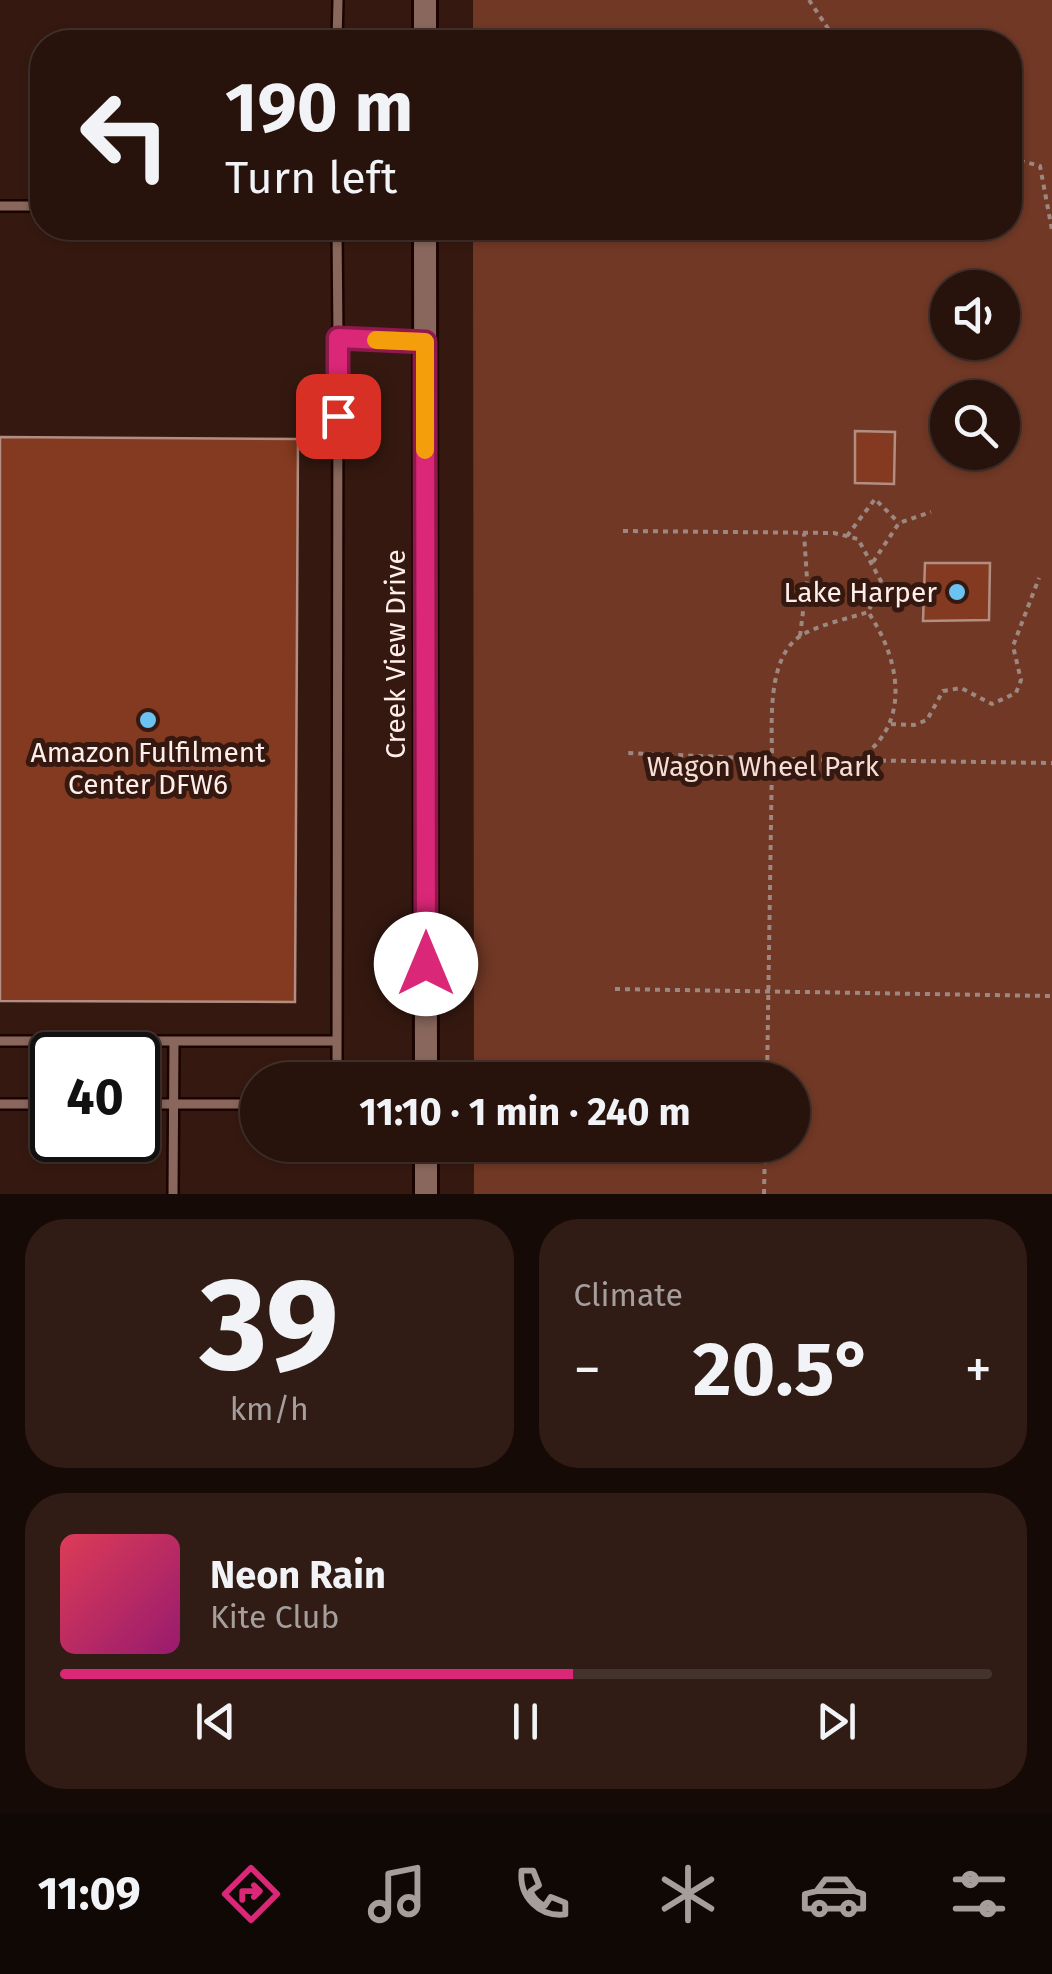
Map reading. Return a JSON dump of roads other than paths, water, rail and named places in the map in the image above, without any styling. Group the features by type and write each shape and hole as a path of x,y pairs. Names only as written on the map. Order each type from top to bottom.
{"street":[{"path":"425,0 425,30"},
{"name":"Creek View Drive","path":"425,240 426,1062"},
{"path":"426,1162 426,1194"}],"lane":[{"path":"338,0 338,30"},
{"path":"0,206 30,206"},
{"path":"337,240 337,1062"},
{"path":"338,338 425,342"},
{"path":"0,1041 338,1042"},
{"path":"173,1194 174,1041"},
{"path":"0,1104 30,1104"},
{"path":"160,1104 240,1104"}],"place":[{"name":"Lake Harper","path":"957,592"},
{"name":"Amazon Fulfilment Center DFW6","path":"148,720"}],"park label":[{"name":"Wagon Wheel Park","path":"763,766"}]}
